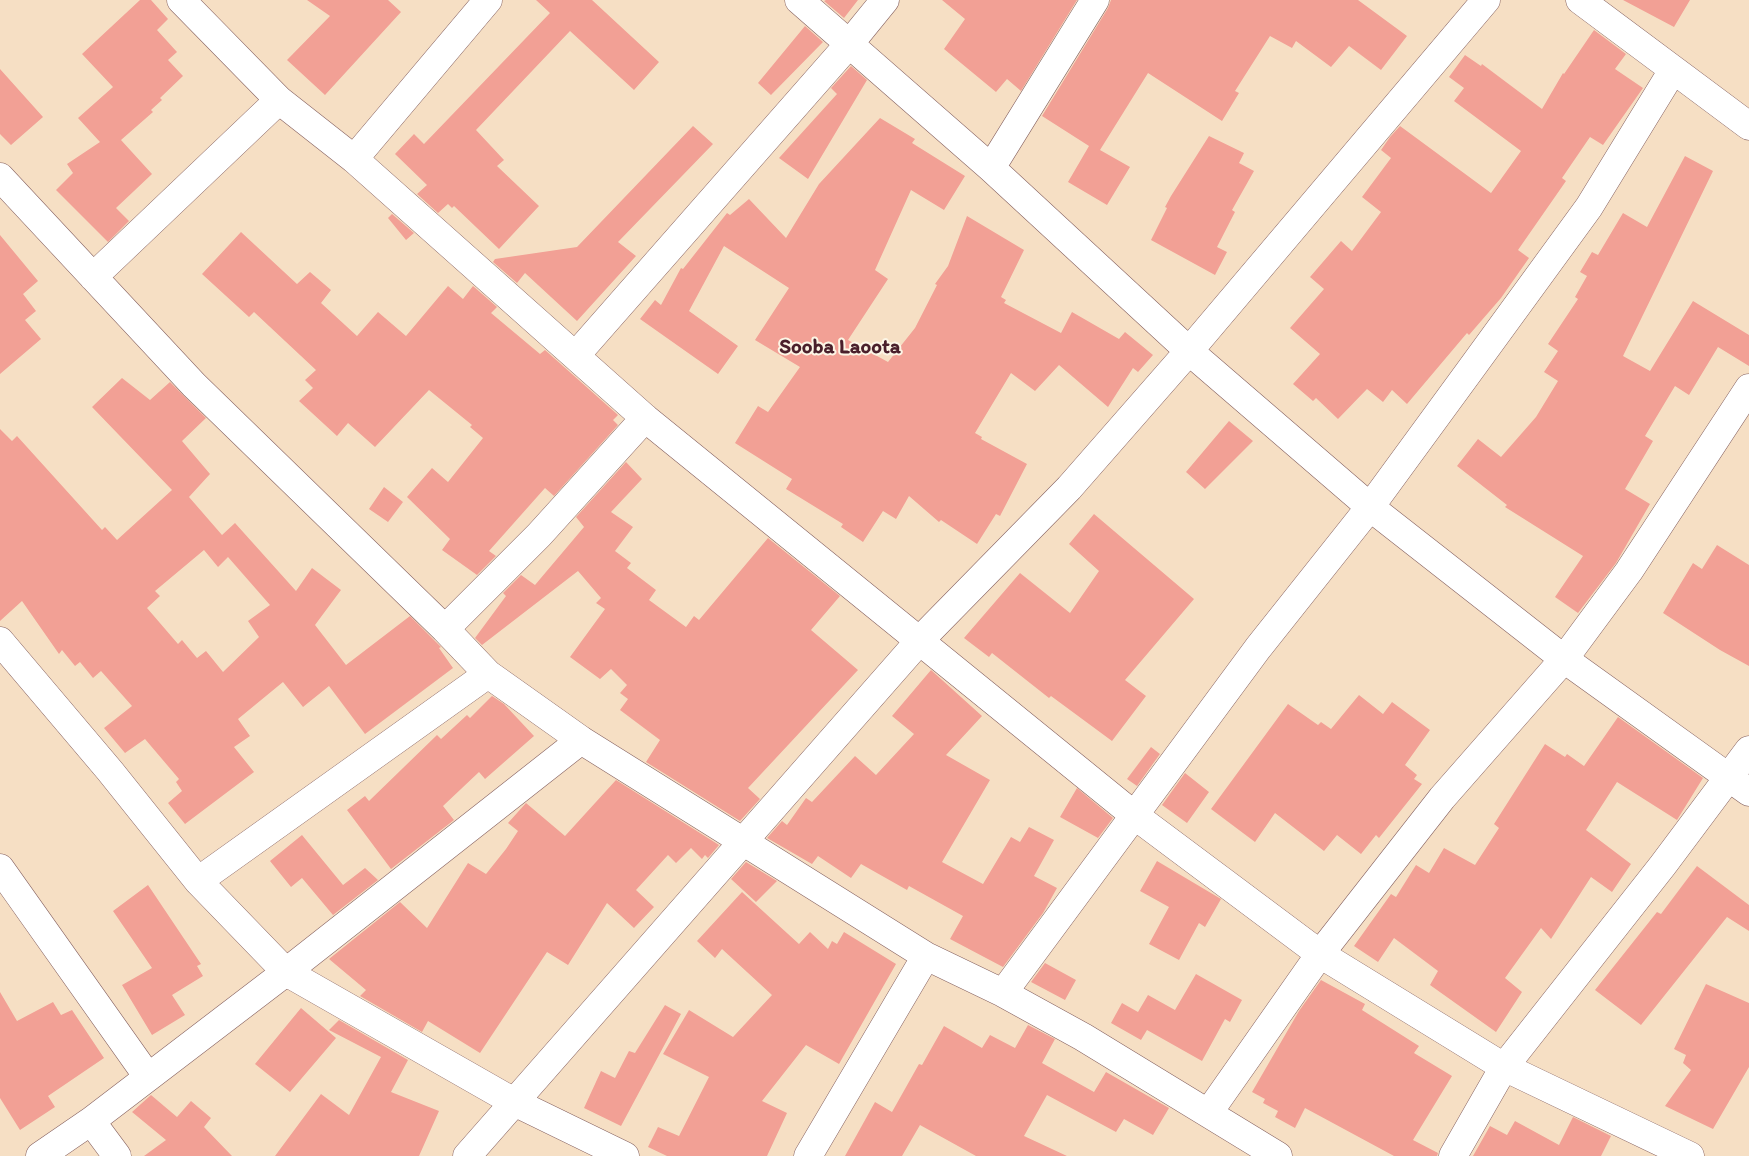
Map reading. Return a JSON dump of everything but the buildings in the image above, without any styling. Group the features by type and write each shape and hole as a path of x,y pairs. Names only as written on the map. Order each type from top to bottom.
{"street":[{"path":"181,0 279,100 354,158 646,418 921,639 1134,815 1320,954 1504,1067 1690,1156"},
{"path":"354,158 488,0"},
{"path":"799,0 991,168 1190,351 1370,507 1564,659 1740,785"},
{"path":"576,355 850,44 885,0"},
{"path":"991,168 1095,0"},
{"path":"467,1156 921,639 1069,488 1190,351 1486,0"},
{"path":"1580,0 1749,126"},
{"path":"1003,993 1258,648 1370,507 1589,207 1673,70"},
{"path":"93,277 279,100"},
{"path":"0,177 194,386 488,674 581,740 741,842 926,956 1003,993 1082,1036 1278,1156"},
{"path":"1209,1112 1320,954 1442,798 1564,659 1629,572 1749,388"},
{"path":"445,630 538,535 646,418"},
{"path":"0,641 110,771 198,881 286,972 514,1102 625,1156"},
{"path":"198,881 488,674"},
{"path":"40,1156 91,1121 286,972 581,740"},
{"path":"1453,1156 1504,1067 1740,785 1749,750"},
{"path":"0,868 148,1077"},
{"path":"808,1156 926,956"},
{"path":"91,1121 117,1156"}],"district":[{"name":"Sooba Laoota","path":"840,348"}]}
